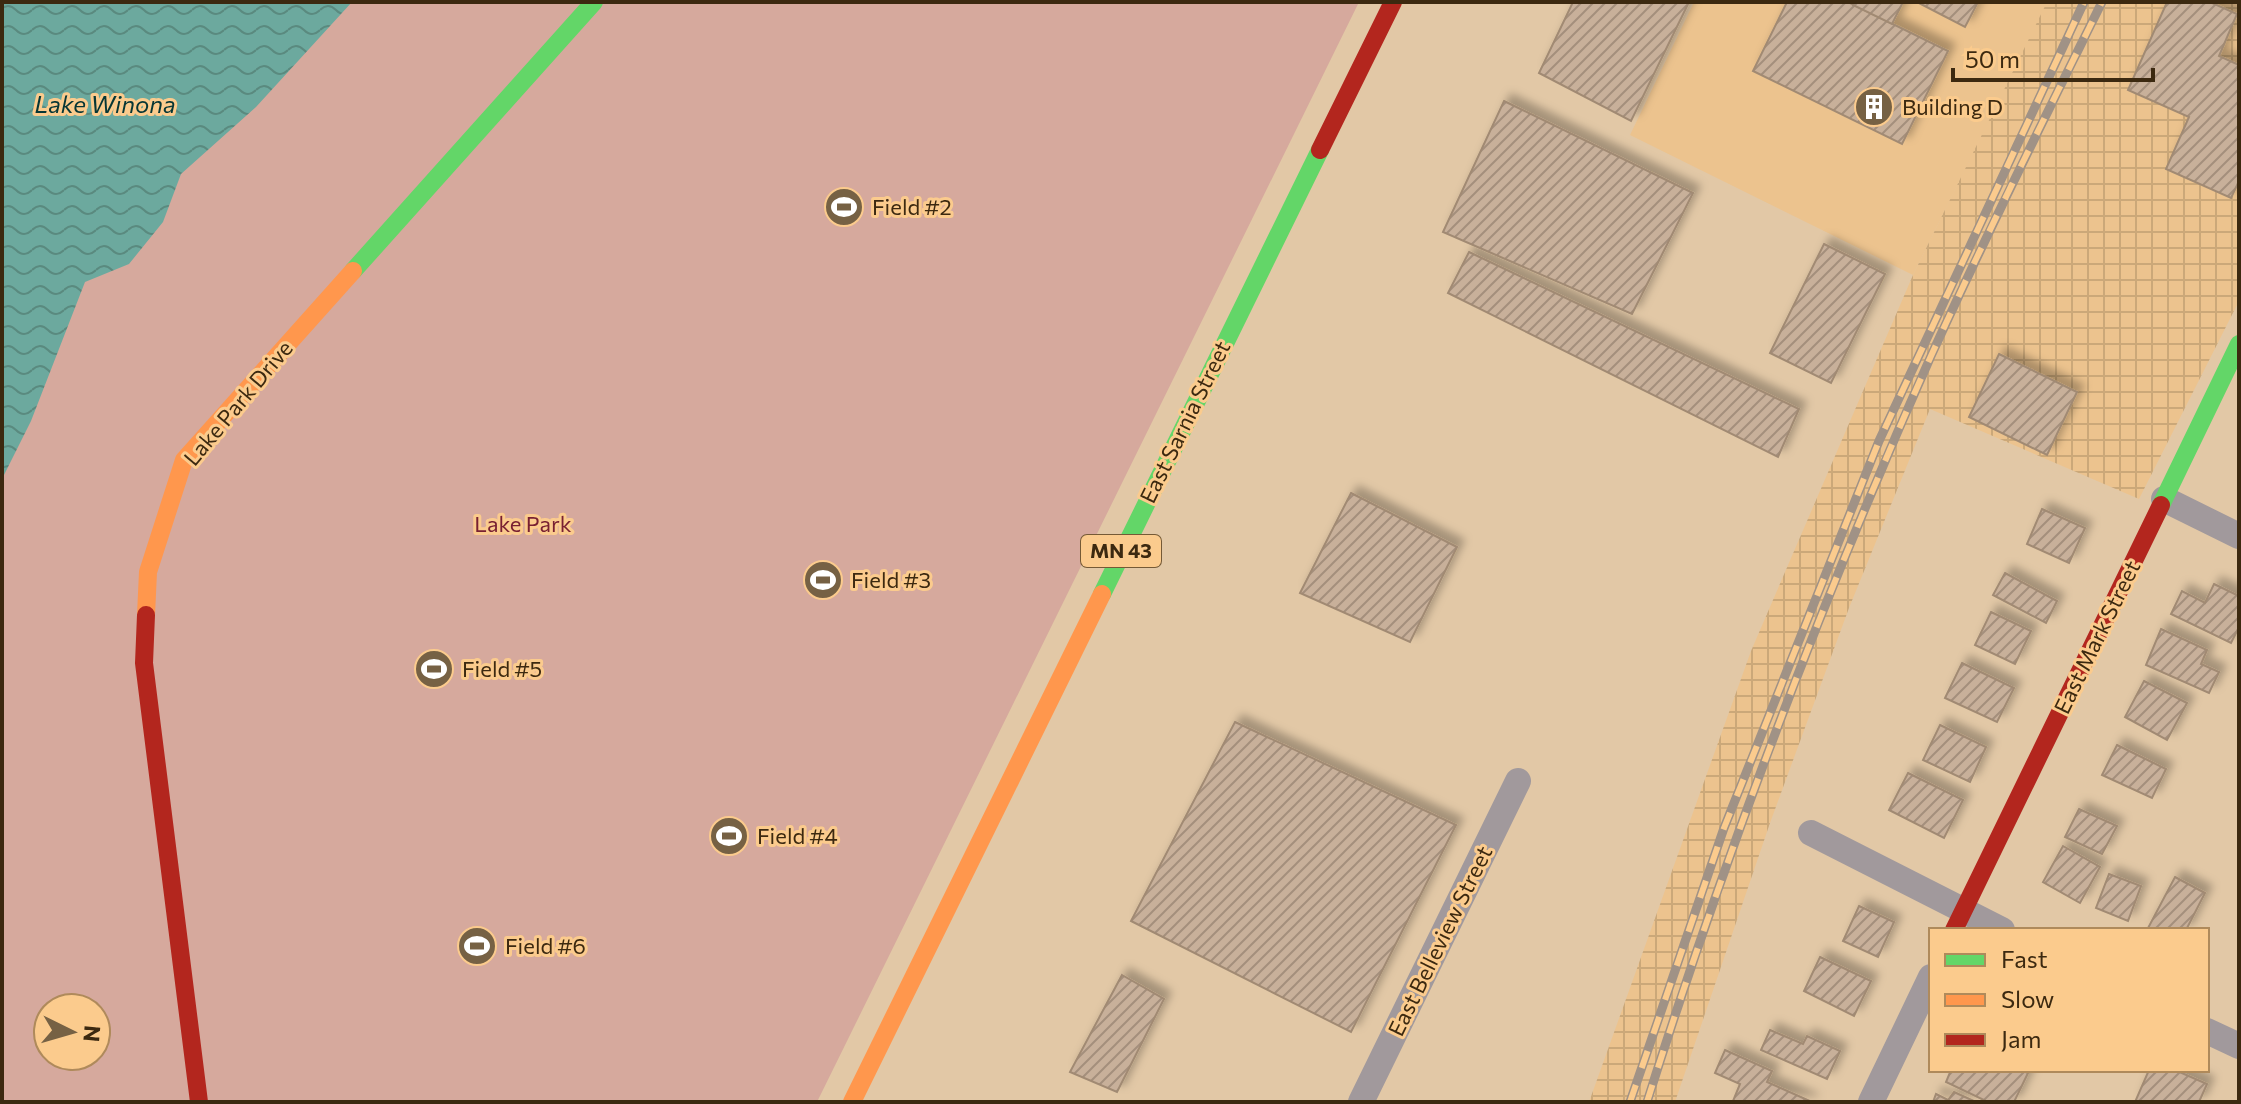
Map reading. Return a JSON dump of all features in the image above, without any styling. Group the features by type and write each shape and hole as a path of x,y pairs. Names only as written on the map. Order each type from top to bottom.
{"street":[{"name":"Lake Park Drive","path":"199,1102 144,663 148,572 184,460 594,2"},
{"name":"East Sarnia Street","path":"852,1102 1393,2"},
{"name":"East Mark Street","path":"1959,921 2239,344"},
{"path":"2164,499 2239,536"},
{"name":"East Belleview Street","path":"1361,1102 1518,781"},
{"path":"1811,833 1959,921 1992,928"},
{"path":"1871,1102 1929,981"},
{"path":"2209,1032 2239,1046"}],"shaded area":[{"path":"1694,2 2048,2 1913,275 1630,135"},
{"path":"2047,2 2239,2 2239,301 2139,499 1930,409 1849,608 1770,823 1675,1102 1589,1102 1751,651 1913,275"}],"green space":[{"name":"Lake Park","path":"2,2 1359,2 817,1102 2,1102"}],"water":[{"name":"Lake Winona","path":"2,2 352,2 256,107 181,174 163,222 129,264 85,282 31,421 2,479"}],"building":[{"path":"1573,2 1689,2 1631,121 1539,73"},
{"name":"Building D","path":"1787,2 1848,2 1948,51 1902,144 1753,71"},
{"path":"1854,2 1903,2 1892,24 1853,5"},
{"path":"1917,2 1978,2 1965,27"},
{"path":"2167,2 2210,2 2237,14 2219,56 2239,65 2239,181 2231,198 2166,169 2189,117 2128,90"},
{"path":"1504,101 1693,193 1632,314 1443,232"},
{"path":"1824,244 1885,274 1831,383 1770,353"},
{"path":"1469,252 1799,409 1778,457 1448,293"},
{"path":"1999,354 2077,392 2047,455 1969,417"},
{"path":"1351,493 1457,547 1410,642 1300,593"},
{"path":"2042,509 2085,528 2069,563 2027,544"},
{"path":"2005,573 2057,601 2046,623 1993,595"},
{"path":"2214,584 2239,596 2239,627 2231,643 2171,614 2182,591 2205,603"},
{"path":"1991,612 2031,631 2015,664 1975,645"},
{"path":"2161,629 2207,650 2201,664 2219,672 2209,693 2146,665"},
{"path":"1962,663 2014,688 1997,722 1945,698"},
{"path":"2144,681 2187,703 2167,740 2125,717"},
{"path":"1235,722 1456,825 1351,1032 1131,921"},
{"path":"1940,725 1986,747 1970,782 1923,760"},
{"path":"2117,745 2166,769 2152,798 2102,775"},
{"path":"1908,773 1963,800 1944,838 1889,810"},
{"path":"2079,809 2117,826 2102,854 2065,837"},
{"path":"2063,846 2100,867 2080,903 2043,882"},
{"path":"2109,874 2141,886 2128,921 2096,908"},
{"path":"2175,877 2205,893 2187,928 2148,928"},
{"path":"1859,906 1894,922 1878,957 1843,941"},
{"path":"1820,957 1871,981 1854,1016 1804,991"},
{"path":"1122,975 1164,999 1117,1092 1070,1072"},
{"path":"1770,1030 1803,1044 1807,1036 1840,1051 1827,1079 1761,1050"},
{"path":"1725,1050 1772,1071 1767,1082 1812,1102 1733,1101 1740,1084 1715,1073"},
{"path":"1950,1072 2028,1073 2014,1102 1988,1102 1946,1082"},
{"path":"2148,1072 2180,1072 2207,1084 2199,1102 2135,1102"},
{"path":"1954,1092 1976,1102 1933,1102 1936,1094 1948,1100"}],"railway":[{"path":"1630,1102 1724,828 1879,441 2084,2"},
{"path":"1647,1102 1710,913 1778,725 1852,539 1951,311 2102,2"}],"traffic: fast":[{"path":"353,271 594,2"},
{"path":"1102,594 1320,150"},
{"path":"2161,505 2239,344"}],"traffic: slow":[{"path":"146,615 148,572 184,460 353,271"},
{"path":"852,1102 1102,594"}],"traffic: jam":[{"path":"1320,150 1393,2"},
{"path":"1955,928 2161,505"},
{"path":"146,615 144,663 199,1102"}],"place":[{"name":"Building D","path":"1874,107"},
{"name":"Field #2","path":"844,207"},
{"name":"Field #3","path":"823,580"},
{"name":"Field #5","path":"434,669"},
{"name":"Field #4","path":"729,836"},
{"name":"Field #6","path":"477,946"}]}
